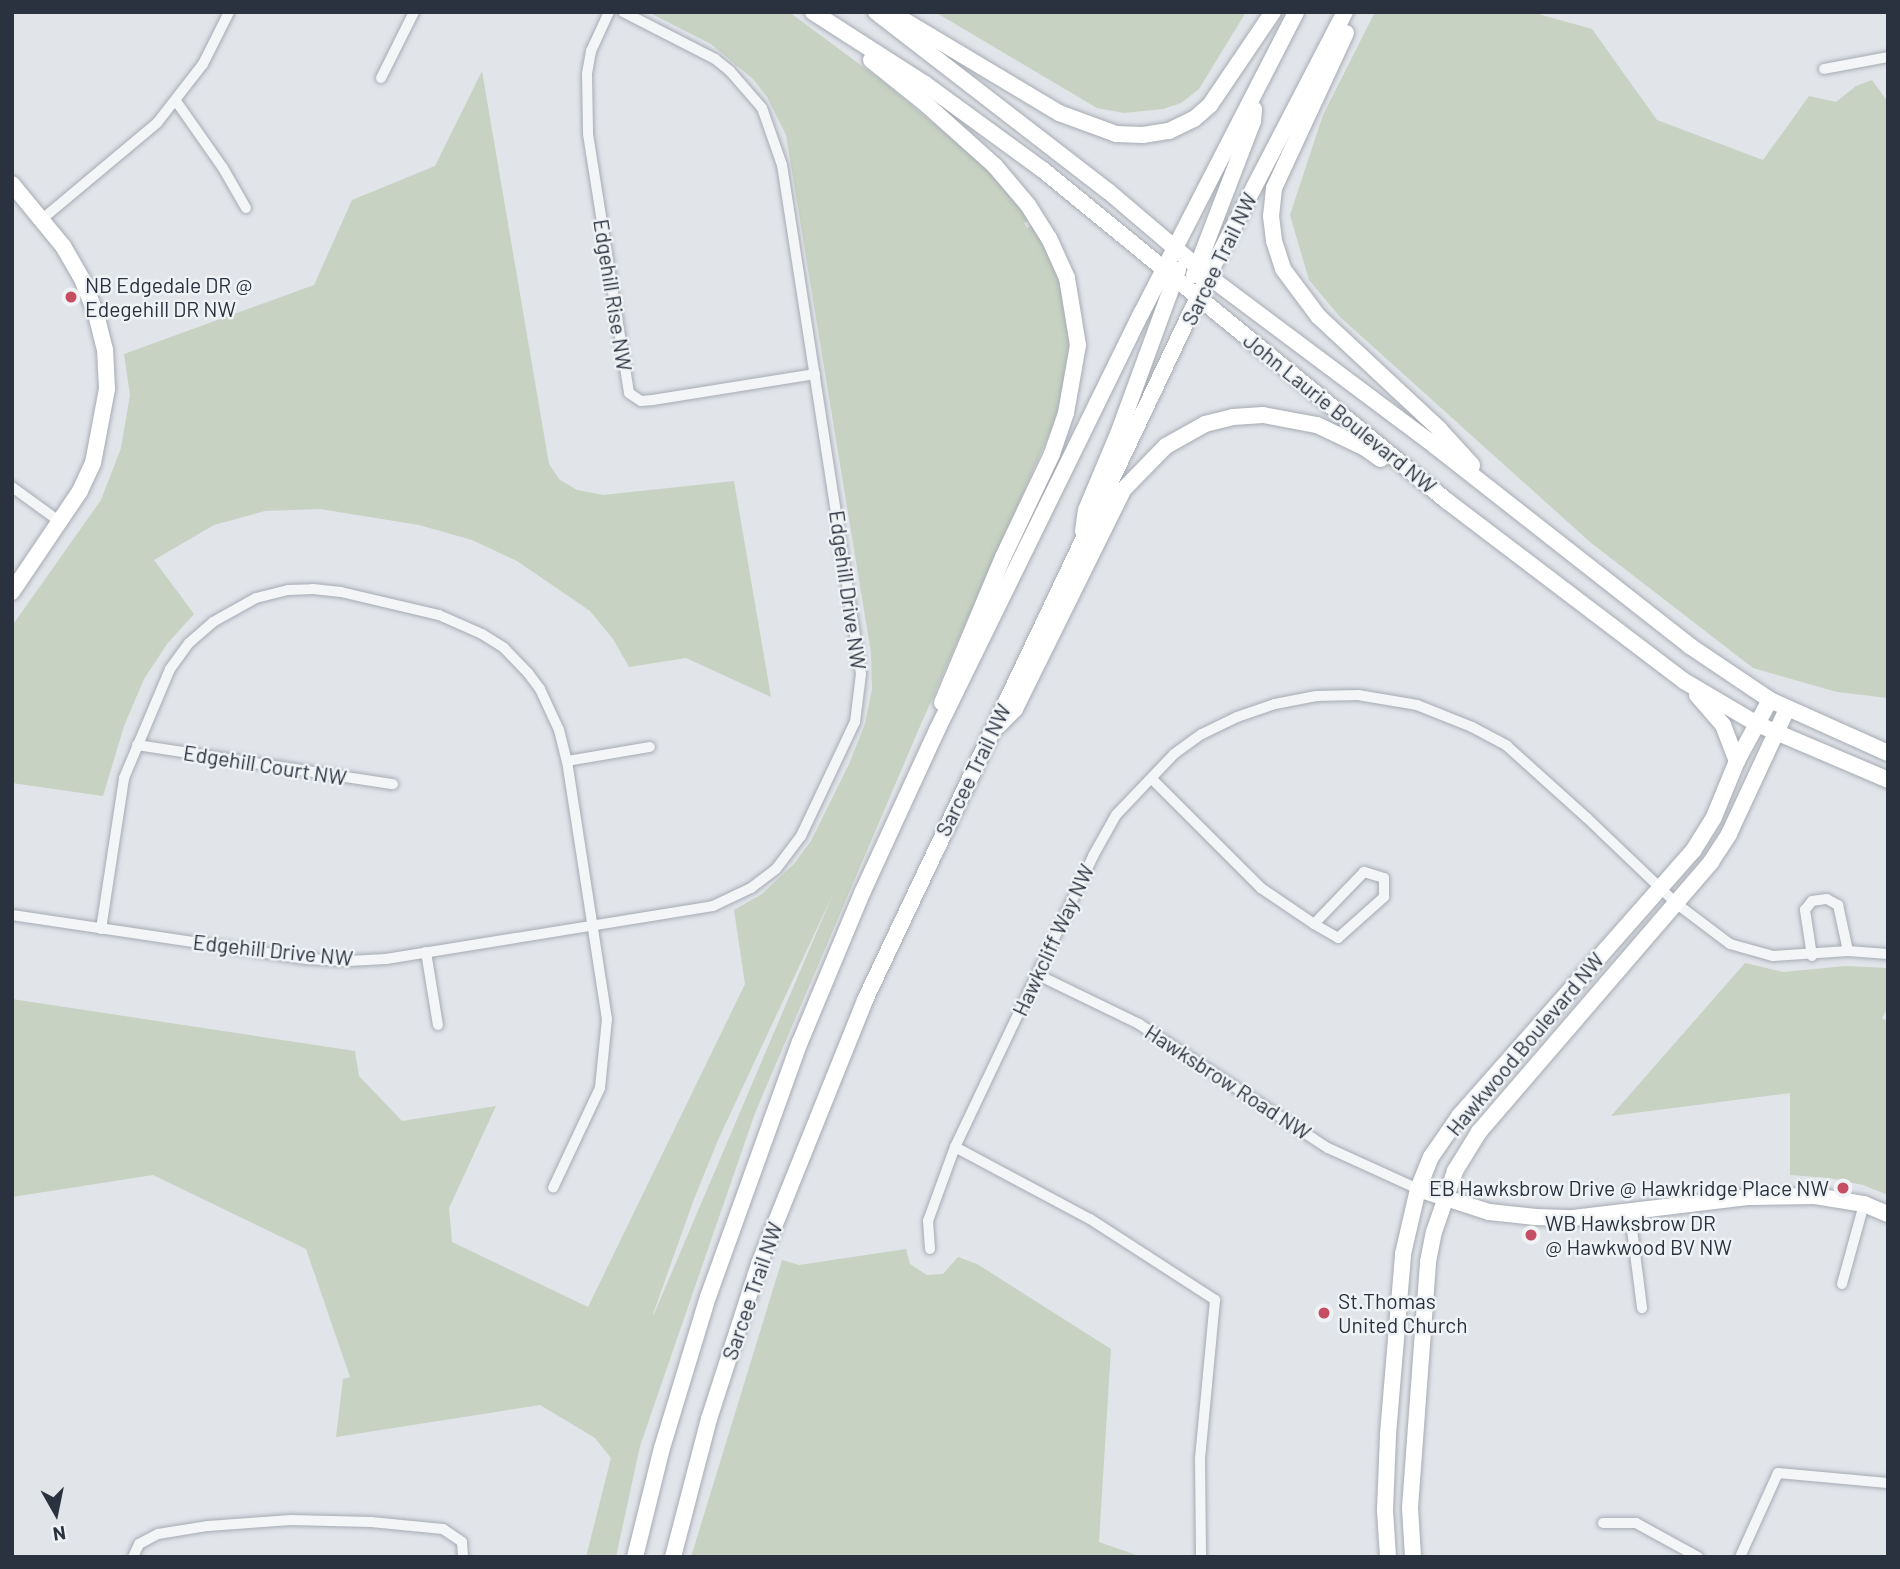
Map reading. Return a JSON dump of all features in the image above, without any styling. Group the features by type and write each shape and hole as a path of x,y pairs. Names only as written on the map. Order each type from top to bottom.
{"main road":[{"name":"John Laurie Boulevard NW","path":"813,12 925,84 1043,170 1447,501 1684,681 1757,724 1888,780"},
{"name":"John Laurie Boulevard NW","path":"876,12 1108,191 1203,272 1505,500 1681,640 1770,700 1888,752"},
{"path":"889,12 1059,113 1116,134 1143,135 1169,131 1194,119 1210,105 1273,12"},
{"name":"Sarcee Trail NW","path":"1174,248 1255,96 1296,12"},
{"name":"Sarcee Trail NW","path":"1203,272 1345,12"},
{"path":"1356,12 1274,188 1271,216 1273,241 1283,269 1318,316 1439,429 1505,500"},
{"path":"849,35 853,45 928,105 995,166 1028,205 1059,258 1074,309 1078,345 1066,413 1052,454 943,694 937,730"},
{"path":"1199,298 1193,284 1203,272 1253,121 1255,96"},
{"path":"12,184 63,246 82,279 96,314 104,349 107,389 93,463 79,491 12,592"},
{"path":"1080,547 1086,510 1118,434 1170,274 1179,261 1174,248"},
{"name":"Sarcee Trail NW","path":"635,1557 662,1448 704,1310 800,1042 863,891 937,730 1170,274"},
{"name":"Sarcee Trail NW","path":"673,1557 709,1419 759,1264 865,1000 1199,298"},
{"path":"989,736 1015,709 1123,490 1157,453 1185,432 1233,417 1262,415 1304,421 1365,447 1405,477 1447,501"},
{"path":"1684,681 1723,725 1737,761"},
{"name":"Hawkwood Boulevard NW","path":"1388,1557 1385,1510 1388,1434 1403,1254 1418,1189 1431,1157 1460,1115 1693,851 1714,817 1737,761 1770,700"},
{"name":"Hawkwood Boulevard NW","path":"1413,1557 1410,1508 1428,1262 1455,1171 1479,1132 1712,862 1729,834 1787,709"},
{"path":"1418,1189 1489,1212 1536,1217 1630,1214 1750,1197 1815,1196 1864,1204 1888,1214"}],"street":[{"path":"41,220 157,123 203,64 229,12"},
{"path":"381,78 414,12"},
{"name":"Edgehill Rise NW","path":"609,12 591,51 587,74 587,122 629,393 641,401 653,400 816,374"},
{"name":"Edgehill Drive NW","path":"12,915 307,958 348,961 426,952 692,911 723,902 751,888 776,869 801,836 855,722 861,674 782,165 762,108 748,89 715,59 623,12"},
{"path":"1824,69 1888,57"},
{"path":"176,101 223,168 246,208"},
{"path":"12,488 59,521"},
{"path":"101,929 124,778 170,669 200,632 226,612 256,598 288,590 341,592 439,615 504,648 540,689 559,730 567,761 607,1018 604,1067 591,1111 552,1188"},
{"name":"Hawkcliff Way NW","path":"930,1250 928,1221 955,1147 1093,856 1116,815 1174,754 1202,734 1237,717 1275,704 1316,696 1359,695 1417,705 1472,726 1507,746 1677,904 1730,944 1773,956 1812,956 1848,951 1888,954"},
{"name":"Edgehill Court NW","path":"137,746 393,784"},
{"path":"567,761 650,747"},
{"path":"1152,779 1261,888 1314,924 1338,938 1384,897 1384,878 1364,872 1314,924"},
{"path":"1812,956 1805,910 1812,901 1827,899 1838,905 1848,951"},
{"path":"426,952 438,1025"},
{"name":"Hawksbrow Road NW","path":"1038,975 1139,1024 1328,1148 1418,1189"},
{"path":"955,1147 1090,1219 1215,1300 1200,1458 1200,1557"},
{"path":"1842,1284 1864,1204"},
{"path":"1630,1214 1642,1308"},
{"path":"1740,1557 1778,1473 1888,1483"},
{"path":"133,1557 139,1544 149,1537 179,1530 246,1522 329,1520 443,1529 462,1542 463,1557"},
{"path":"1603,1522 1636,1523 1698,1557"}],"green space":[{"path":"648,12 789,12 885,83 981,163 1030,220 1024,223 1027,228 1033,225 1061,282 1068,319 1067,377 1055,421 921,724 755,1113 640,1446 616,1557 586,1557 611,1458 595,1438 540,1405 336,1437 343,1379 350,1377 306,1249 153,1175 12,1197 12,999 355,1051 359,1076 402,1121 496,1106 449,1208 452,1242 588,1307 745,984 734,910 762,894 794,864 811,841 849,764 865,724 872,689 871,653 786,135 767,97 753,79 711,44","holes":["833,894 654,1314 694,1199 718,1140"]},
{"path":"935,12 1246,12 1199,89 1181,103 1163,109 1124,113 1097,108"},
{"path":"1375,12 1531,12 1592,29 1657,120 1763,160 1809,96 1836,102 1856,86 1872,80 1888,102 1888,698 1837,692 1753,668 1590,542 1340,317 1309,280 1290,215 1323,115"},
{"path":"482,71 549,464 560,480 577,490 603,495 734,481 771,697 686,658 629,667 613,639 590,611 517,561 472,540 419,525 320,509 265,511 214,525 154,560 194,614 167,644 144,679 124,726 103,796 12,783 12,626 101,500 121,448 130,395 124,354 314,285 352,200 435,166"},
{"path":"1745,963 1783,972 1846,966 1888,968 1888,1008 1882,1018 1888,1022 1888,1195 1863,1185 1829,1178 1790,1175 1790,1093 1611,1116"},
{"path":"906,1249 910,1264 927,1275 943,1274 958,1257 977,1264 1111,1349 1099,1542 1142,1557 691,1557 782,1260 799,1265"}],"place":[{"name":"NB Edgedale DR @ Edegehill DR NW","path":"71,297"},
{"name":"EB Hawksbrow Drive @ Hawkridge Place NW","path":"1843,1188"},
{"name":"WB Hawksbrow DR @ Hawkwood BV NW","path":"1531,1235"},
{"name":"St.Thomas United Church","path":"1324,1313"}]}
